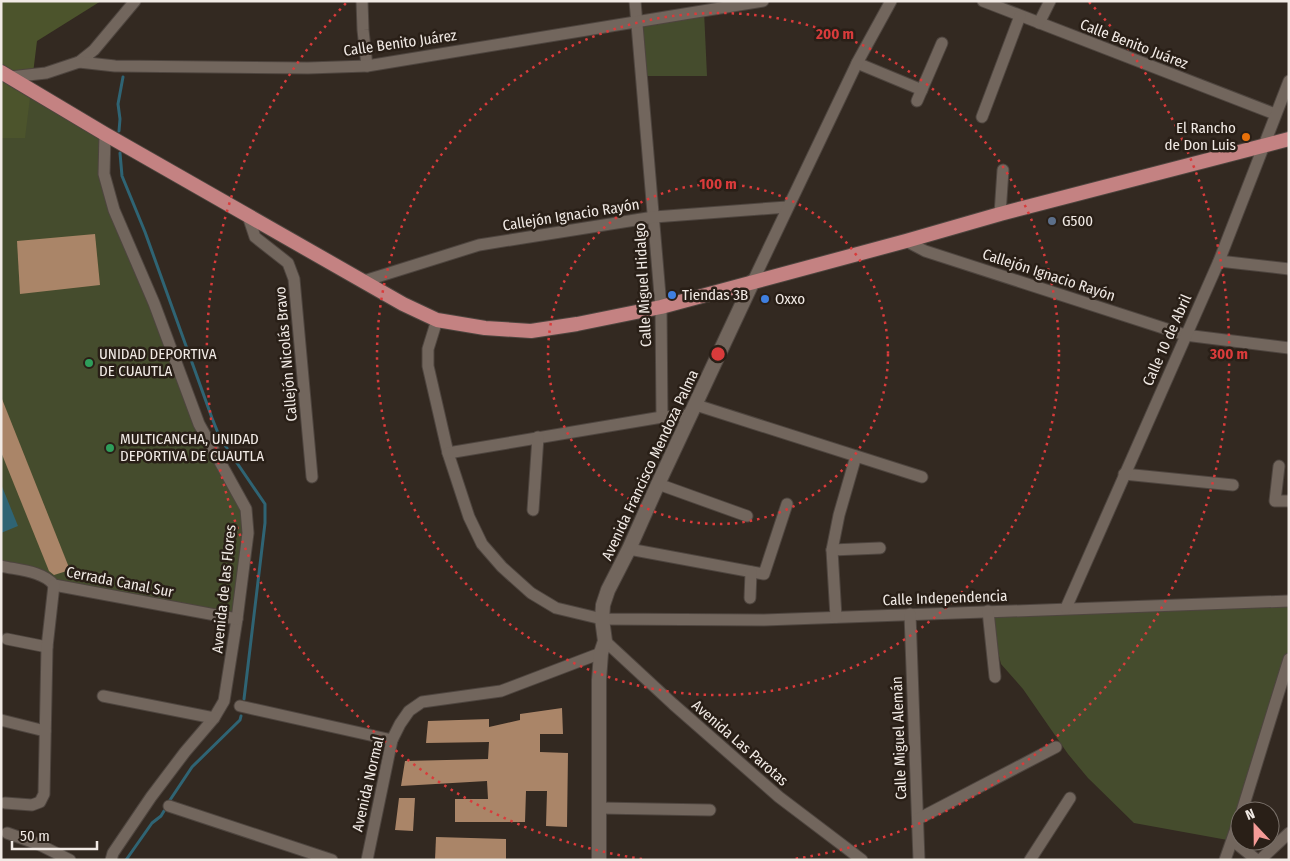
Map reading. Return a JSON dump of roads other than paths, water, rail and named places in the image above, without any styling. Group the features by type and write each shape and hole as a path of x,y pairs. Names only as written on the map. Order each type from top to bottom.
{"main road":[{"path":"5,75 403,304 437,320 485,328 531,331 661,307 1000,214 1289,140"}],"street":[{"path":"79,62 94,50 135,1"},
{"path":"362,1 367,66"},
{"name":"Calle Miguel Hidalgo","path":"635,1 661,307 662,417"},
{"name":"Calle Benito Juárez","path":"5,75 46,73 79,62 115,66 308,68 367,66 763,1"},
{"name":"Avenida Francisco Mendoza Palma","path":"599,860 602,619 603,605 608,590 629,549 787,207 857,63 891,1"},
{"name":"Calle Benito Juárez","path":"983,1 1275,114"},
{"path":"1039,23 1050,1"},
{"path":"982,117 1020,16"},
{"path":"857,63 920,96 942,43"},
{"name":"Calle 10 de Abril","path":"1066,608 1219,261 1289,81"},
{"name":"Avenida de las Flores","path":"105,134 104,174 114,210 154,303 199,424 246,509 248,533 224,701 214,718 151,797 113,853 111,860"},
{"path":"1000,214 1003,170"},
{"name":"Callejón Ignacio Rayón","path":"364,281 479,245 654,217 787,207"},
{"name":"Callejón Nicolás Bravo","path":"248,216 255,237 288,263 294,279 312,477"},
{"name":"Callejón Ignacio Rayón","path":"906,241 925,251 1185,335 1289,348"},
{"path":"1219,261 1289,269"},
{"name":"Calle Independencia","path":"437,320 428,349 428,366 448,453 469,517 482,544 502,567 531,593 556,608 602,619 764,620 1289,601"},
{"path":"448,453 662,417 693,410 856,456 922,477"},
{"path":"533,510 538,437"},
{"path":"836,617 832,550 839,515 856,456"},
{"path":"1279,466 1274,501 1289,501"},
{"path":"1124,474 1233,485"},
{"path":"658,484 747,516"},
{"path":"629,549 764,574 787,504"},
{"path":"832,550 880,548"},
{"name":"Cerrada Canal Sur","path":"1,566 40,575 49,579 54,585 237,619"},
{"path":"750,572 750,598"},
{"path":"5,803 32,805 40,802 44,794 47,647 54,585"},
{"path":"988,611 995,677"},
{"name":"Calle Miguel Alemán","path":"910,614 919,860"},
{"path":"7,639 47,647"},
{"name":"Avenida Normal","path":"367,860 392,740 409,710 422,702 500,691 603,647"},
{"name":"Avenida Las Parotas","path":"603,647 779,796 862,860"},
{"path":"1245,801 1289,660"},
{"path":"103,696 214,718"},
{"path":"240,706 392,740"},
{"path":"1,720 45,731"},
{"path":"918,819 1056,747"},
{"path":"1030,860 1070,798"},
{"path":"169,806 332,860"},
{"path":"599,808 710,810"},
{"path":"7,833 38,844 68,859"},
{"path":"1247,851 1259,860 1289,833"},
{"path":"1225,860 1230,848"}],"water":[{"path":"1,484 18,526 1,533"}],"waterway":[{"path":"119,131 118,104 123,77"},
{"path":"120,153 122,176 145,232 220,438 265,504 265,523 244,699"},
{"path":"170,800 192,767 240,720 241,716"},
{"path":"126,860 152,823 164,811"}],"place":[{"name":"El Rancho de Don Luis","path":"1246,137"},
{"name":"G500","path":"1052,221"},
{"name":"Tiendas 3B","path":"672,295"},
{"name":"Oxxo","path":"765,299"},
{"name":"UNIDAD DEPORTIVA DE CUAUTLA","path":"89,363"},
{"name":"MULTICANCHA, UNIDAD DEPORTIVA DE CUAUTLA","path":"110,448"}]}
